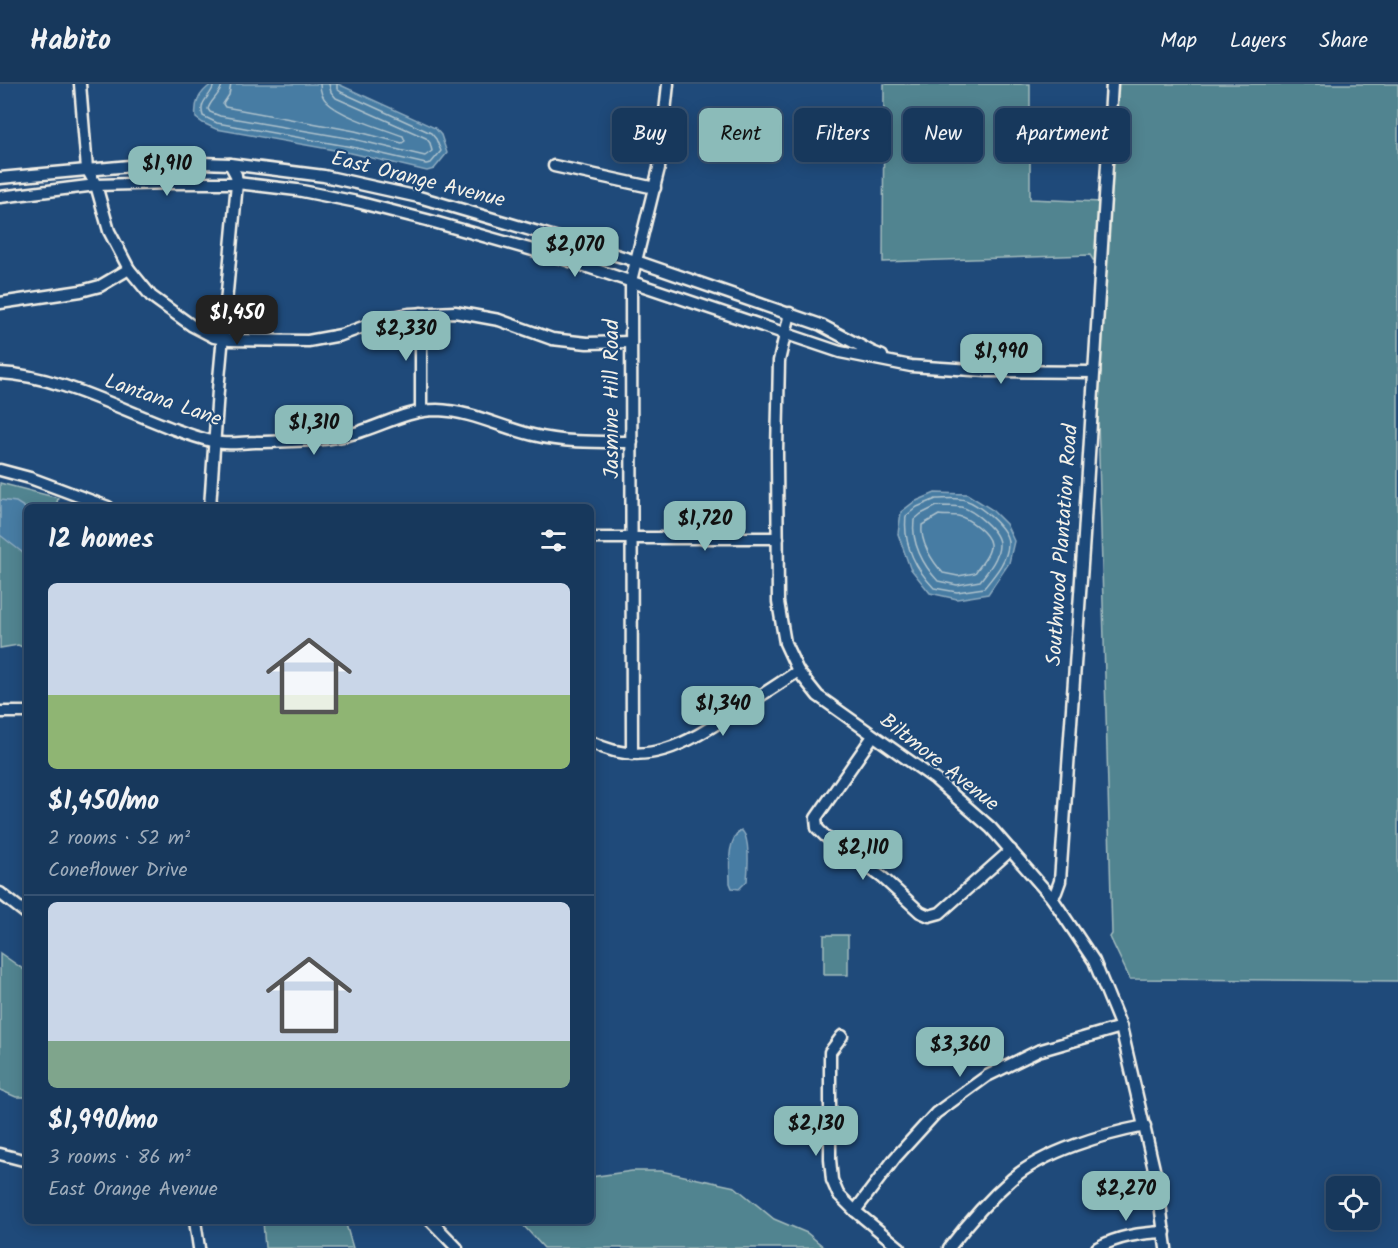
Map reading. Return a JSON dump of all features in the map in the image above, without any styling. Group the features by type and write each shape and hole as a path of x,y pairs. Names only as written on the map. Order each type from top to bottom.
{"street":[{"path":"80,84 87,169 96,185 109,231 129,268 151,296 191,325 214,337 316,340 341,335 388,318 421,313 456,312 499,320 544,337 561,340 587,343 631,342"},
{"name":"Jasmine Hill Road","path":"632,754 631,281 655,188 663,143 668,84"},
{"name":"Southwood Plantation Road","path":"1052,898 1060,880 1112,84"},
{"name":"East Orange Avenue","path":"0,178 173,162 230,164 324,176 420,197 636,261 790,313 821,325 872,352 911,366"},
{"path":"210,504 237,183 236,175 230,164"},
{"path":"554,166 655,188"},
{"path":"78,188 87,169"},
{"name":"East Orange Avenue","path":"0,197 96,185 237,183 297,190 377,207 561,258 840,352 911,366 987,371 1094,372"},
{"path":"0,303 100,286 129,268"},
{"path":"421,313 421,411"},
{"name":"Biltmore Avenue","path":"790,313 779,362 779,618 785,643 798,671 818,696 954,794 992,828 1052,898 1094,961 1121,1027 1158,1182 1166,1248"},
{"name":"Lantana Lane","path":"0,373 19,374 56,384 184,433 215,441 316,441 339,438 421,411 461,413 533,435 558,440 632,442"},
{"path":"0,470 30,478 100,504"},
{"path":"594,538 778,538"},
{"path":"594,743 632,754 655,752 682,744 798,671"},
{"path":"0,712 24,712"},
{"path":"873,736 816,818 817,828 825,836 883,878 920,912 929,916 940,913 1011,850"},
{"path":"0,893 24,912"},
{"path":"855,1211 895,1158 936,1113 987,1076 1038,1051 1121,1027"},
{"path":"842,1036 830,1052 832,1180 838,1194 900,1248"},
{"path":"949,1248 981,1208 1013,1177 1055,1153 1089,1140 1145,1126"},
{"path":"0,1154 24,1160"},
{"path":"195,1224 199,1248"},
{"path":"434,1224 457,1248"},
{"path":"1097,1248 1125,1236 1165,1232"}],"green space":[{"path":"884,84 1030,84 1030,108 995,108 995,162 1030,162 1030,199 1101,202 1097,260 1093,260 1090,255 883,262 884,162 891,162 891,108 884,108"},
{"path":"1116,84 1398,84 1398,981 1130,979 1110,937 1112,934 1097,383 1111,162 1130,162 1130,108 1114,108"},
{"path":"0,483 58,498 57,504 24,504 24,648 18,645 0,648"},
{"path":"824,935 848,935 848,975 824,975"},
{"path":"0,953 24,970 24,1097 16,1097 0,1090"},
{"path":"632,1171 661,1171 735,1187 774,1219 807,1233 825,1248 544,1248 522,1224 594,1224 594,1177"},
{"path":"263,1224 346,1224 353,1248 265,1248"}],"water":[{"path":"212,84 338,84 435,128 441,135 447,153 434,169 427,171 351,153 216,129 196,118 198,99"},
{"path":"935,493 967,494 991,509 1006,524 1014,541 1009,563 988,594 957,599 930,593 910,568 898,534 901,512 914,502"},
{"path":"0,500 16,502 24,507 24,554 0,535"},
{"path":"741,830 748,846 748,861 747,881 739,889 732,888 730,883 730,862 733,841"}]}
